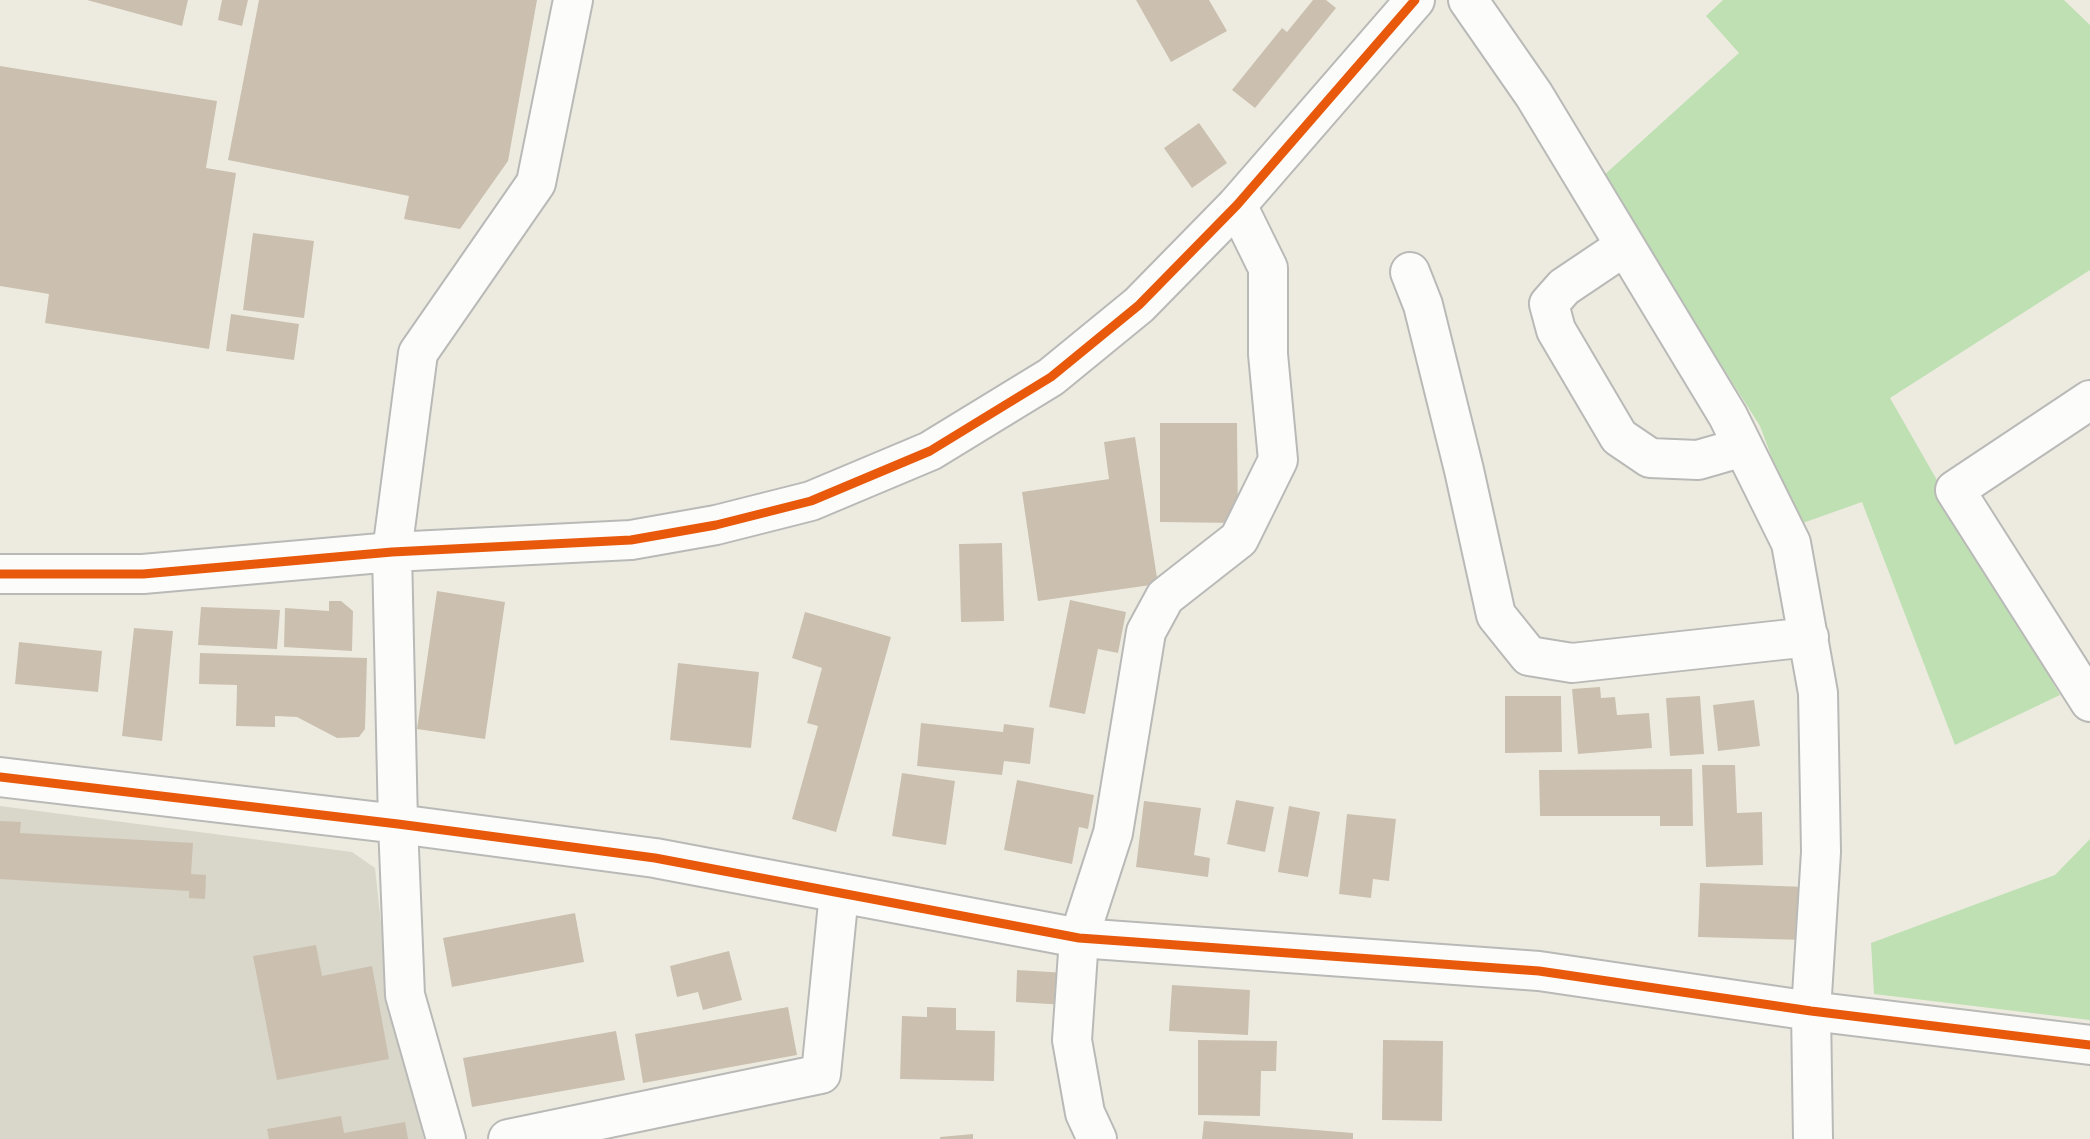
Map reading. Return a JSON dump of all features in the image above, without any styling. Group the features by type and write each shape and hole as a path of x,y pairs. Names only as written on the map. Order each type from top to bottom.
{"street":[{"path":"446,1139 405,995 392,552 418,354 536,183 573,0"},
{"path":"0,575 143,574 392,552 631,540 716,524 811,501 930,451 1051,377 1139,305 1237,205 1415,0"},
{"path":"1468,0 1534,95 1728,416 1791,544 1818,693 1821,852 1811,1011 1813,1139"},
{"path":"1097,1139 1085,1113 1072,1040 1079,938 1113,833 1146,632 1165,597 1239,539 1278,460 1268,354 1268,268 1237,205"},
{"path":"1625,246 1564,287 1549,304 1556,330 1619,437 1650,458 1698,460 1743,447"},
{"path":"1410,272 1423,305 1496,615 1528,656 1572,663 1809,637"},
{"path":"2090,400 1955,490 2090,702"},
{"path":"0,777 398,824 655,858 1079,938 1539,971 1811,1011 2090,1045"},
{"path":"508,1139 821,1074 839,892"}],"shaded area":[{"path":"0,806 352,852 375,868 388,989 424,1139 0,1139"}],"green space":[{"path":"1723,0 2064,0 2090,25 2090,270 1890,398 2060,695 1955,745 1862,502 1797,525 1760,426 1602,177 1739,53 1706,16"},
{"path":"2090,839 2090,1020 1874,994 1871,943 2055,875"}],"building":[{"path":"87,0 188,0 182,26"},
{"path":"222,0 248,0 242,26 218,20"},
{"path":"259,0 537,0 508,161 460,229 404,219 409,196 228,160"},
{"path":"1136,0 1209,0 1227,31 1171,62"},
{"path":"1313,0 1326,0 1336,8 1255,108 1232,90 1282,28 1287,32"},
{"path":"0,66 217,101 206,168 236,173 209,349 45,323 49,294 0,286"},
{"path":"1199,123 1227,163 1192,188 1164,148"},
{"path":"253,233 314,241 304,318 243,310"},
{"path":"231,314 299,324 294,360 226,351"},
{"path":"1160,423 1237,423 1238,523 1160,522"},
{"path":"1135,437 1158,584 1038,601 1022,492 1109,479 1104,442"},
{"path":"1002,543 1004,621 961,622 959,544"},
{"path":"437,591 505,602 485,739 417,729"},
{"path":"1070,600 1126,612 1118,653 1098,649 1085,714 1049,707"},
{"path":"329,601 341,601 353,611 352,651 284,647 285,608 329,611"},
{"path":"201,607 280,610 277,649 198,645"},
{"path":"805,612 891,637 836,832 792,819 818,726 807,723 822,668 792,658"},
{"path":"134,628 173,631 162,741 122,736"},
{"path":"19,642 102,651 98,692 15,684"},
{"path":"200,653 367,658 365,729 359,737 337,738 297,717 275,716 275,727 236,726 237,685 199,684"},
{"path":"678,663 759,672 751,748 670,740"},
{"path":"1600,687 1601,698 1615,697 1617,715 1649,713 1652,748 1578,754 1572,689"},
{"path":"1505,696 1561,696 1562,752 1505,753"},
{"path":"1700,696 1704,754 1670,756 1666,698"},
{"path":"1754,700 1760,746 1718,751 1713,705"},
{"path":"921,723 1003,732 1004,724 1034,728 1030,764 1004,761 1002,775 917,766"},
{"path":"1702,765 1735,765 1737,813 1762,812 1763,865 1706,867"},
{"path":"1692,769 1693,826 1660,826 1660,816 1540,816 1539,770"},
{"path":"902,773 955,781 946,845 892,836"},
{"path":"1017,780 1094,795 1088,829 1079,827 1072,864 1004,850"},
{"path":"1236,800 1274,807 1265,852 1227,844"},
{"path":"1144,801 1201,808 1194,855 1210,858 1208,877 1136,867"},
{"path":"1289,806 1320,812 1308,877 1278,872"},
{"path":"1347,814 1396,819 1389,881 1373,879 1371,898 1339,894"},
{"path":"0,821 21,822 20,833 193,843 191,874 206,875 205,899 189,898 189,891 0,879"},
{"path":"1700,883 1806,887 1804,940 1698,937"},
{"path":"575,913 584,962 452,987 443,938"},
{"path":"316,945 322,976 372,966 389,1059 277,1080 253,956"},
{"path":"729,951 742,1000 703,1010 698,992 677,997 670,966"},
{"path":"1017,970 1067,973 1066,1005 1016,1002"},
{"path":"1172,985 1250,990 1248,1035 1169,1031"},
{"path":"788,1007 797,1055 643,1083 635,1034"},
{"path":"927,1007 956,1008 956,1030 995,1031 994,1081 900,1079 902,1016 927,1017"},
{"path":"616,1031 625,1080 472,1107 463,1058"},
{"path":"1198,1040 1277,1041 1276,1071 1261,1071 1260,1116 1198,1115"},
{"path":"1383,1040 1443,1041 1442,1121 1382,1120"},
{"path":"341,1116 344,1133 405,1122 408,1139 269,1139 267,1129"},
{"path":"1204,1121 1353,1133 1353,1139 1202,1139"},
{"path":"973,1134 973,1139 940,1139 940,1137"}],"cycle path":[{"path":"0,574 143,574 392,552 631,540 716,525 811,501 930,451 1051,377 1139,305 1237,205 1415,0"},
{"path":"0,777 398,824 655,858 1079,938 1539,971 1811,1011 2090,1045"}]}
